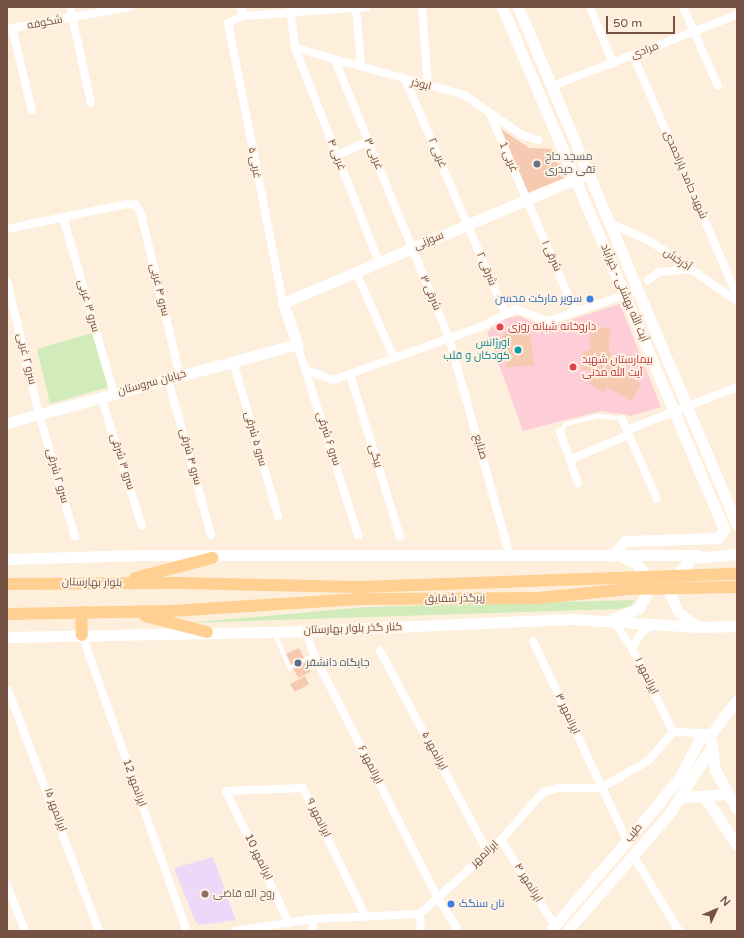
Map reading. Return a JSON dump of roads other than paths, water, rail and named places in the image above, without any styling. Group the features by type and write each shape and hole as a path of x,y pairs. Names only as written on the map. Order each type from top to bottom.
{"main road":[{"name":"آیت الله بهشتی - خیرآباد","path":"502,7 674,412 717,507 723,535 705,539 625,541 612,556"},
{"name":"آیت الله بهشتی - خیرآباد","path":"518,7 614,225 687,407 737,524"},
{"path":"532,77 546,72"},
{"name":"سوزنی","path":"283,303 590,173"},
{"path":"283,303 297,344"},
{"name":"خیابان سروستان","path":"7,423 297,344"},
{"path":"698,627 678,612 672,600 672,586 695,557 710,549 737,547"},
{"path":"7,559 141,555 212,558 695,557 737,554"},
{"path":"609,621 639,608 648,584 636,563 612,556"},
{"path":"116,583 212,558"},
{"name":"زیرگذر شقایق","path":"178,583 367,587 737,574"},
{"name":"بلوار بهارستان","path":"7,584 178,583"},
{"name":"زیرگذر شقایق","path":"129,611 172,611 359,599 538,598 630,589 737,588"},
{"path":"7,614 129,611 207,632"},
{"path":"81,612 82,635"},
{"name":"کنار گذر بلوار بهارستان","path":"7,637 207,632 274,632 609,621 698,627 737,626"},
{"name":"طیب","path":"552,928 680,777 699,740 712,733 737,700"},
{"path":"712,733 712,746 716,770 737,809"},
{"name":"طیب","path":"567,931 669,814 682,797 712,746"},
{"path":"682,797 728,794"},
{"path":"704,796 737,845"},
{"path":"658,804 669,814"}],"street":[{"path":"70,7 91,103"},
{"name":"شکوفه","path":"9,29 129,7"},
{"path":"241,7 243,16 290,10 367,7"},
{"path":"356,7 361,68"},
{"path":"422,7 428,87"},
{"path":"590,7 613,63"},
{"path":"683,7 718,86"},
{"name":"غربی ۴","path":"290,10 295,48 378,262"},
{"name":"مرادی","path":"552,86 737,15"},
{"name":"غربی ۵","path":"243,16 228,23 283,303"},
{"path":"9,29 32,111"},
{"name":"ابوذر","path":"295,48 406,81 464,95 490,114 538,140"},
{"name":"شهید حامد یاراحمدی","path":"633,55 737,295"},
{"name":"غربی ۳","path":"335,60 411,249"},
{"name":"غربی ۲","path":"406,81 468,225"},
{"name":"غربی 1","path":"490,114 526,200"},
{"path":"336,156 368,141"},
{"name":"شرقی ۱","path":"526,200 575,311"},
{"name":"سرو ۴ غربی","path":"63,217 136,205 141,214 180,376"},
{"path":"7,229 63,217"},
{"name":"سرو ۳ غربی","path":"63,217 114,394"},
{"name":"شرقی ۲","path":"468,225 505,312"},
{"name":"آذرخش","path":"614,225 650,241 737,300"},
{"name":"شرقی ۳","path":"411,249 449,338"},
{"path":"648,280 659,272 691,269"},
{"path":"356,272 393,356"},
{"name":"سرو ۲ غربی","path":"7,281 39,414"},
{"path":"306,370 333,380 393,356 449,338 505,312 520,308 548,321 624,294 640,290"},
{"name":"صنایع","path":"449,338 510,557"},
{"name":"سرو ۶ شرقی","path":"297,344 358,535"},
{"name":"سرو ۵ شرقی","path":"233,361 278,516"},
{"name":"بیگی","path":"350,374 400,538"},
{"name":"سرو ۴ شرقی","path":"168,379 211,535"},
{"path":"570,459 674,412 737,387"},
{"name":"سرو ۳ شرقی","path":"101,397 142,526"},
{"name":"سرو ۲ شرقی","path":"39,414 75,538"},
{"path":"622,419 657,499"},
{"path":"560,432 578,483"},
{"name":"ایرانمهر ۱","path":"609,621 632,648 673,732"},
{"path":"632,648 642,632 654,624"},
{"name":"ایرانمهر ۶","path":"306,631 314,655 438,898 460,931"},
{"name":"ایرانمهر 12","path":"82,635 187,931"},
{"name":"ایرانمهر ۳","path":"533,641 627,841"},
{"name":"ایرانمهر ۵","path":"380,651 488,852"},
{"name":"ایرانمهر ۱۵","path":"8,690 99,931"},
{"path":"673,732 712,733"},
{"name":"ایرانمهر","path":"420,914 501,840 543,792 558,788 601,788 648,761 673,732"},
{"name":"ایرانمهر ۹","path":"226,791 303,788 366,917"},
{"name":"ایرانمهر 10","path":"226,791 290,922"},
{"name":"ایرانمهر ۴","path":"501,840 552,928"},
{"path":"633,855 679,931"},
{"path":"7,885 25,931"},
{"path":"235,931 312,919 420,914 421,931"},
{"path":"312,919 313,931"}],"lane":[{"path":"560,432 566,424 599,416 622,419"},
{"path":"274,632 290,668 314,655"}],"place":[{"name":"مسجد حاج تقی حیدری","path":"537,164"},
{"name":"سوپر مارکت محسن","path":"590,299"},
{"name":"داروخانه شبانه روزی","path":"500,327"},
{"name":"اورژانس کودکان و قلب","path":"518,350"},
{"name":"بیمارستان شهید آیت الله مدنی","path":"573,367"},
{"name":"جایگاه دانشفر","path":"298,663"},
{"name":"روح اله قاضی","path":"205,894"},
{"name":"نان سنگک","path":"451,904"}]}
